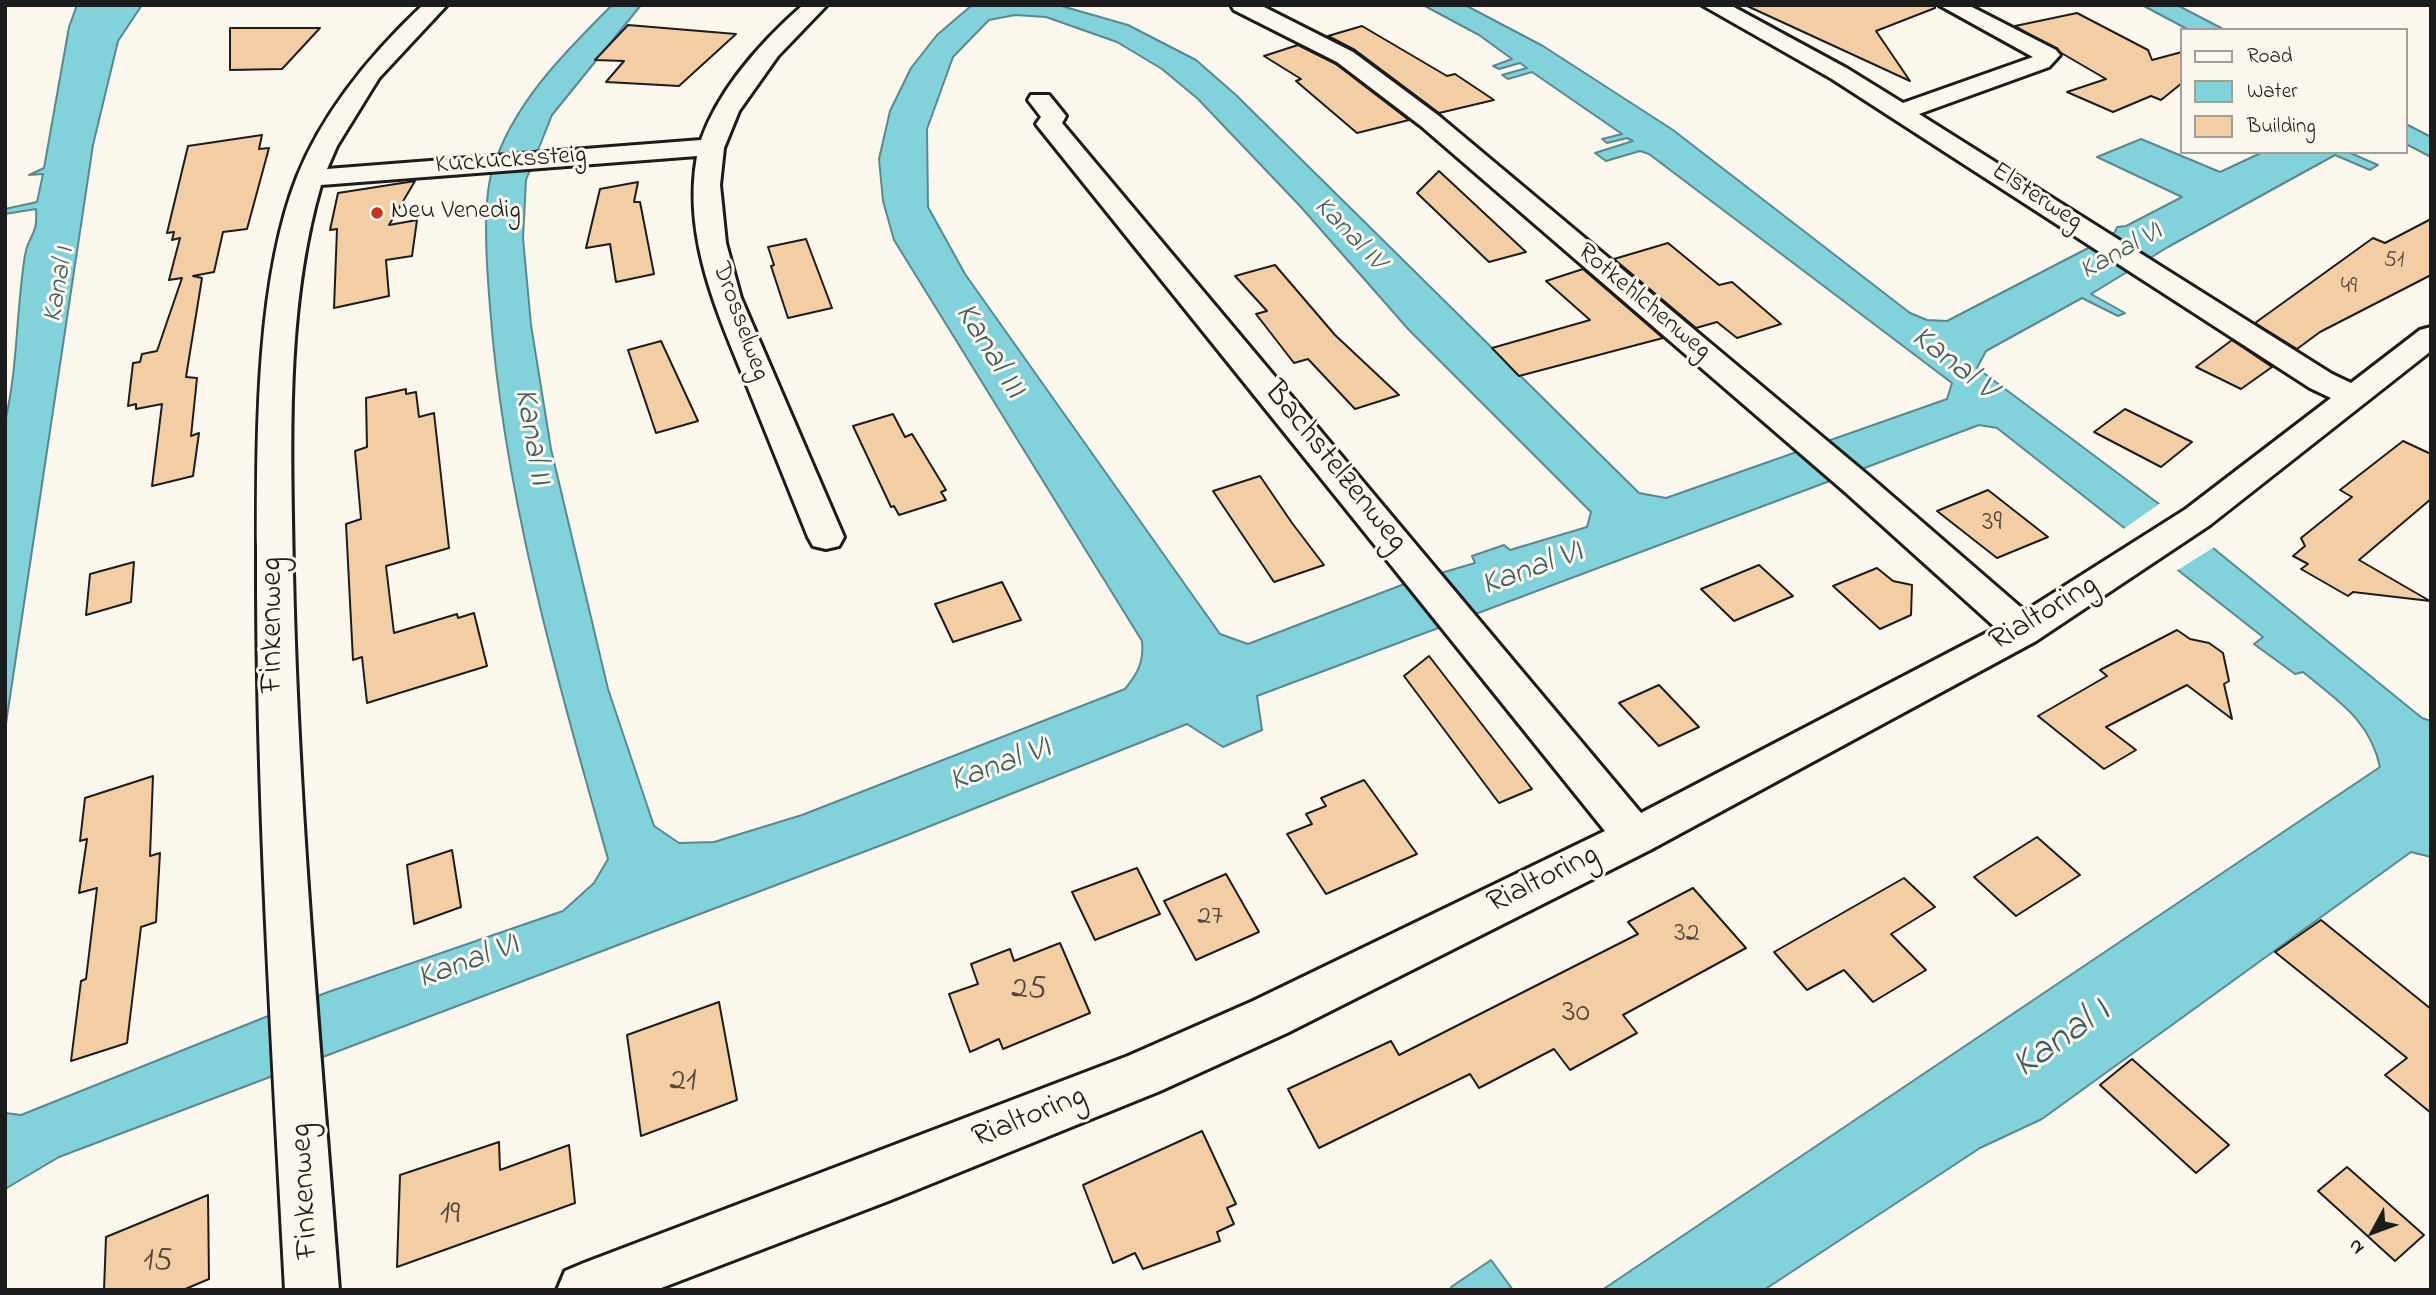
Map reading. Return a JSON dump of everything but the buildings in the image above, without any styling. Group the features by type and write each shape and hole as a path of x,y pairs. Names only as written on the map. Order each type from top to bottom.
{"street":[{"name":"Finkenweg","path":"312,1290 301,1080 276,714 274,461 283,299 295,227 310,178 337,123 362,85 395,44 436,5"},
{"name":"Drosselweg","path":"816,5 768,53 740,92 711,147 708,185 719,275 794,467 826,537"},
{"name":"Rotkehlchenweg","path":"1242,5 1345,57 1430,121 1857,484 2023,631"},
{"name":"Elsterweg","path":"1713,5 1778,38 1901,112 2321,381 2356,397"},
{"path":"1901,112 2041,62 2049,55 1950,5"},
{"name":"Bachstelzenweg","path":"1040,100 1054,116 1049,124 1635,837"},
{"name":"Kuckuckssteig","path":"310,178 711,147"},
{"name":"Rialtoring","path":"584,1290 879,1179 1143,1074 1269,1017 1635,837 2023,631 2199,517 2431,336"}],"water":[{"name":"Kanal I","path":"77,5 142,5 118,41 93,145 5,730 5,422 25,255 34,231 36,209 5,214 5,209 37,202 43,174 29,175 44,168 69,27"},
{"path":"612,5 641,5 552,115 526,180 523,238 531,325 551,449 608,689 654,826 679,843 714,842 802,815 1125,689 1139,667 1142,641 894,240 883,201 879,159 890,111 911,68 937,35 972,5 1058,5 1128,25 1196,60 1236,95 1639,493 1666,498 1947,399 1952,383 1649,154 1640,151 1606,161 1595,153 1633,141 1627,138 1607,143 1602,139 1622,134 1532,72 1508,79 1502,75 1527,68 1520,63 1499,69 1493,66 1512,59 1479,35 1423,5 1465,5 1543,46 1673,130 1910,313 1927,320 1947,321 2094,245 2115,232 2117,227 2126,226 2182,197 2097,157 2141,139 2220,172 2259,154 2353,154 2378,165 2370,170 2335,155 2168,247 2091,294 2125,313 2118,316 2082,298 1986,351 1977,368 2159,504 2422,718 2431,721 2431,857 2411,852 2042,1119 1980,1148 1764,1290 1602,1290 2380,767 2369,736 2340,702 2303,672 2295,674 2254,644 2263,637 1997,428 1979,425 1257,696 1262,730 1223,747 1187,724 895,840 59,1157 5,1189 5,1113 21,1115 328,992 563,911 594,883 608,859 552,655 520,517 497,378 489,292 486,238 487,202 492,171 512,124 558,61","holes":["1015,15 1046,17 1117,42 1162,69 1198,99 1300,206 1409,330 1591,512 1587,527 1510,550 1504,545 1472,556 1475,563 1407,583 1248,644 1220,634 965,274 928,207 927,129 953,57 989,20"]},
{"path":"2142,5 2177,5 2221,28 2185,28"},
{"path":"2408,125 2431,137 2431,157 2408,145"},
{"path":"1491,1260 1513,1290 1453,1290 1451,1287"}],"pier":[{"path":"2162,502 2216,546 2176,571 2122,530"}],"place":[{"name":"Neu Venedig","path":"377,213"}],"water label":[{"name":"Kanal IV","path":"1348,235"},
{"name":"Kanal VI","path":"2122,253"},
{"name":"Kanal III","path":"988,352"},
{"name":"Kanal V","path":"1952,365"},
{"name":"Kanal II","path":"530,437"},
{"name":"Kanal VI","path":"1533,571"},
{"name":"Kanal VI","path":"1001,767"},
{"name":"Kanal VI","path":"469,964"}]}
